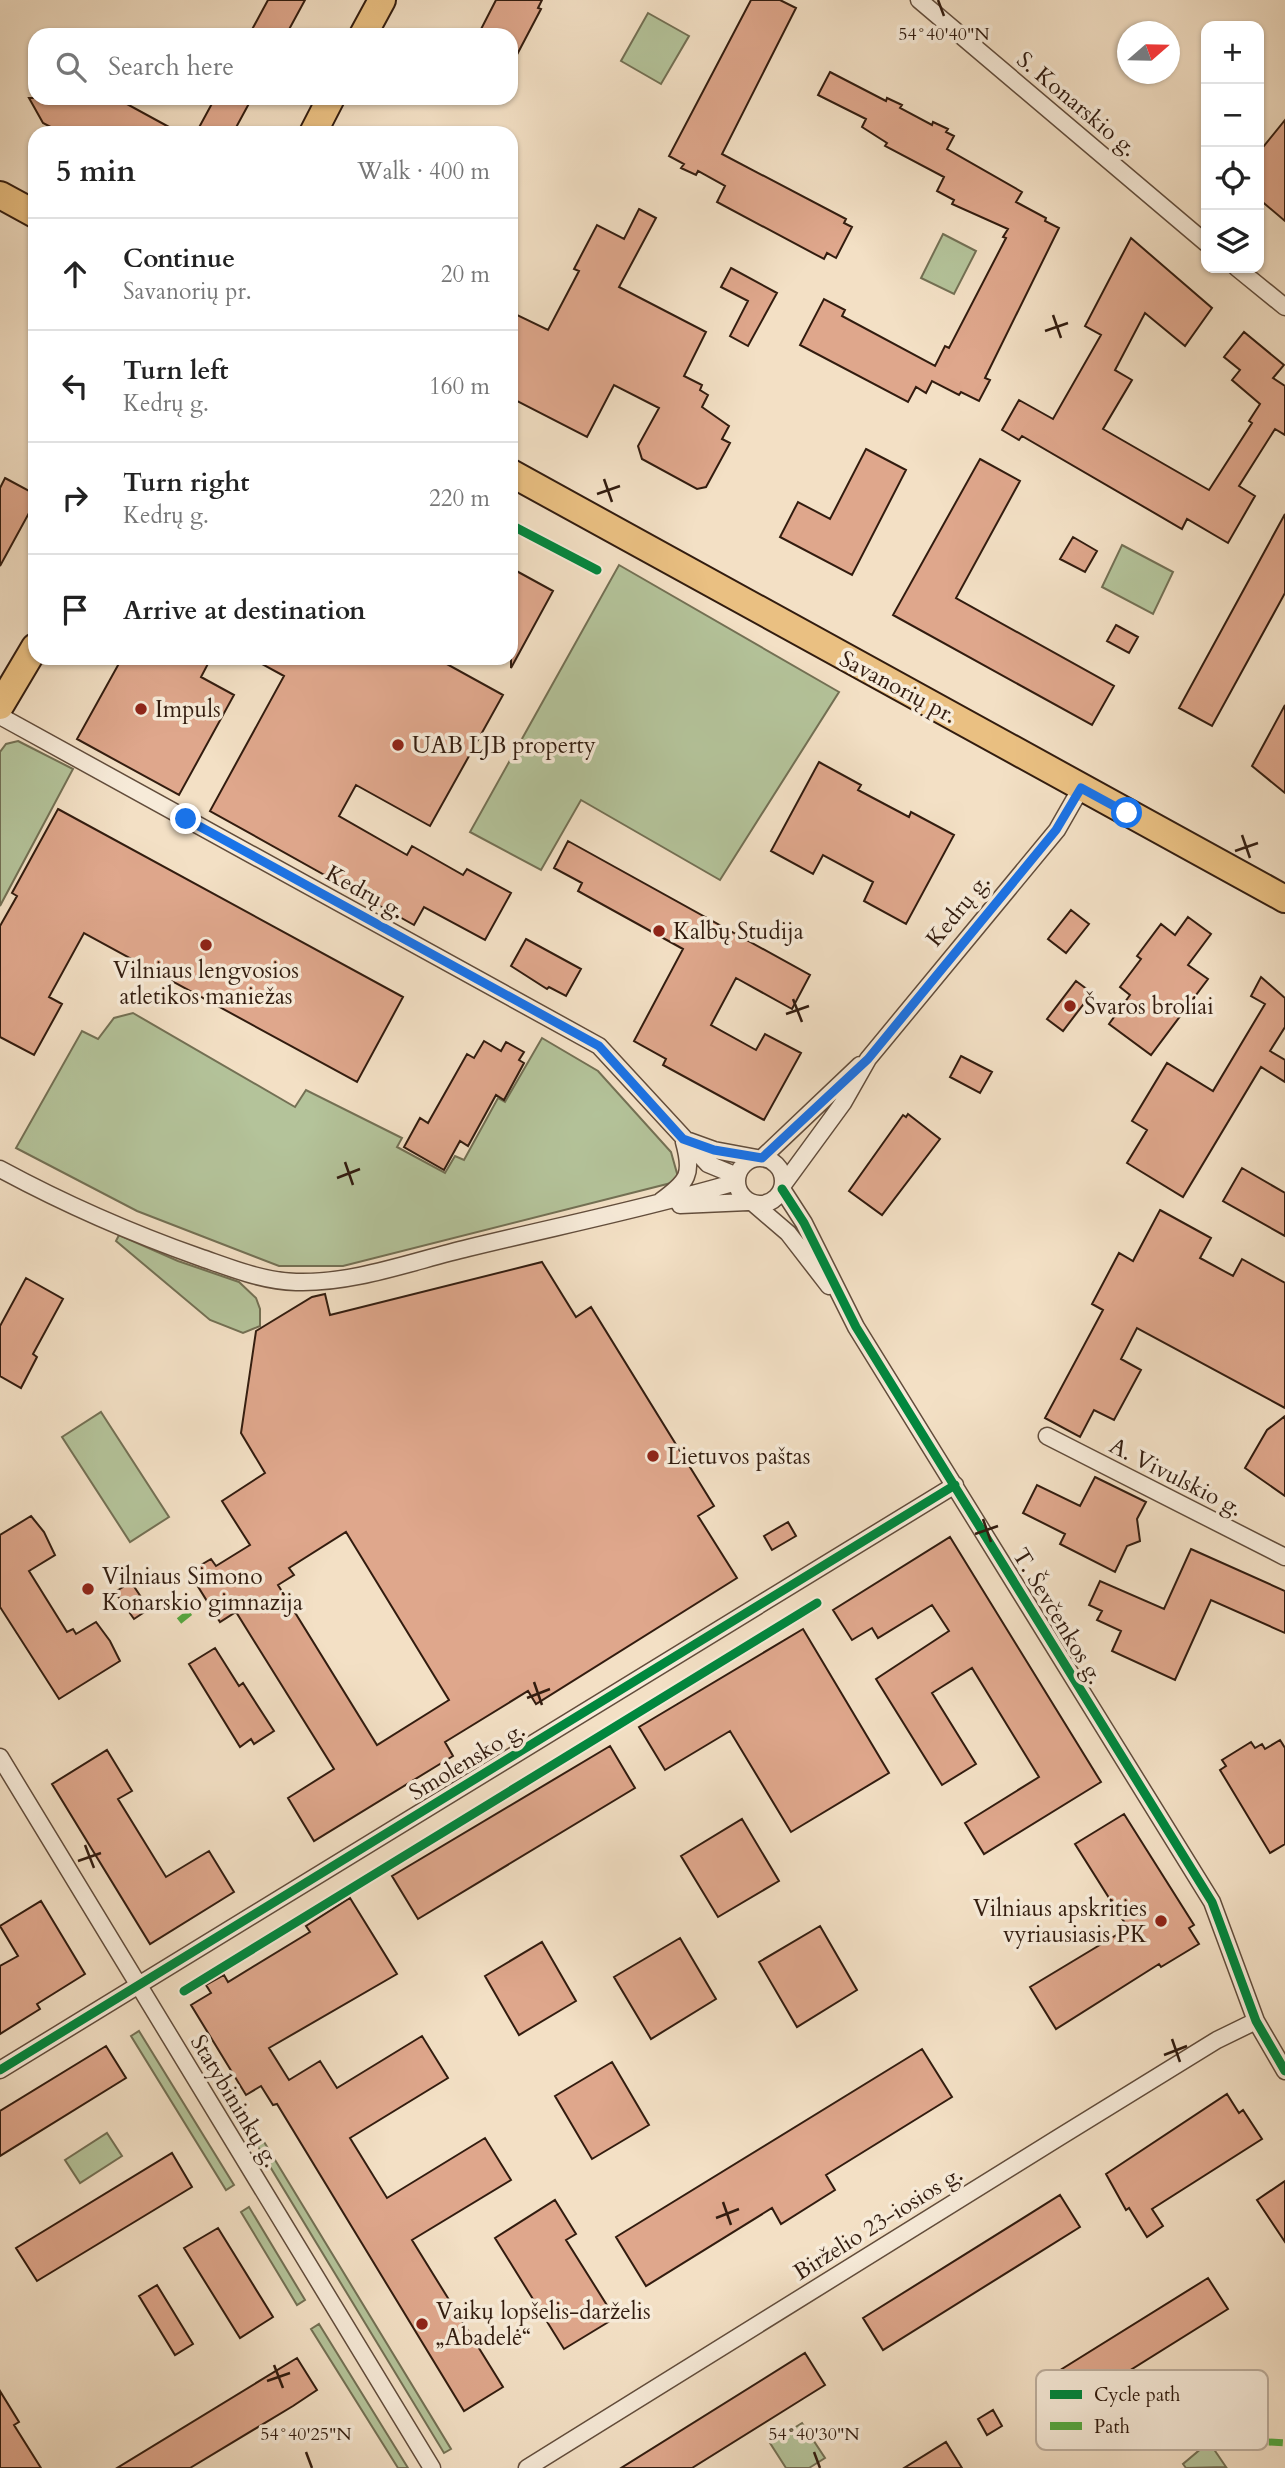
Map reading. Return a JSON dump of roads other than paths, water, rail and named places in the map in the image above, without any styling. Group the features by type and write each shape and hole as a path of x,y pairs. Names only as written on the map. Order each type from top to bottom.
{"main road":[{"path":"367,28 382,0"},
{"path":"317,126 327,105"},
{"path":"0,195 28,210"},
{"name":"Savanorių pr.","path":"518,477 1285,899"},
{"path":"0,706 28,659"}],"street":[{"name":"S. Konarskio g.","path":"919,0 1201,239"},
{"path":"1243,273 1285,307"},
{"name":"Kedrų g.","path":"0,716 599,1046 708,1164 737,1179"},
{"name":"Kedrų g.","path":"683,1139 714,1150 760,1158 868,1059 1056,830 1081,788"},
{"name":"Kedrų g.","path":"783,1187 843,1103 868,1059"},
{"path":"653,1206 686,1178 690,1163 683,1139"},
{"path":"653,1206 751,1203 772,1201 783,1187 777,1165 760,1158 743,1165 737,1179 740,1194 751,1203"},
{"path":"0,1169 163,1244 252,1276 296,1282 340,1279 653,1206 737,1179"},
{"name":"T. Ševčenkos g.","path":"783,1187 804,1223 839,1298"},
{"name":"T. Ševčenkos g.","path":"751,1203 788,1233 839,1298 1212,1902 1256,2021 1285,2071"},
{"name":"A. Vivulskio g.","path":"1047,1436 1285,1557"},
{"name":"Smolensko g.","path":"0,2070 955,1485"},
{"name":"Statybininkų g.","path":"0,1756 432,2468"},
{"name":"Birželio 23-iosios g.","path":"527,2468 1217,2040 1256,2021"}],"place":[{"name":"Impuls","path":"141,709"},
{"name":"UAB LJB property","path":"398,745"},
{"name":"Kalbų Studija","path":"659,931"},
{"name":"Vilniaus lengvosios atletikos maniežas","path":"206,945"},
{"name":"Švaros broliai","path":"1070,1006"},
{"name":"Lietuvos paštas","path":"653,1456"},
{"name":"Vilniaus Simono Konarskio gimnazija","path":"88,1589"},
{"name":"Vilniaus apskrities vyriausiasis PK","path":"1161,1921"},
{"name":"Vaikų lopšelis-darželis „Abadelė“","path":"422,2324"}]}
